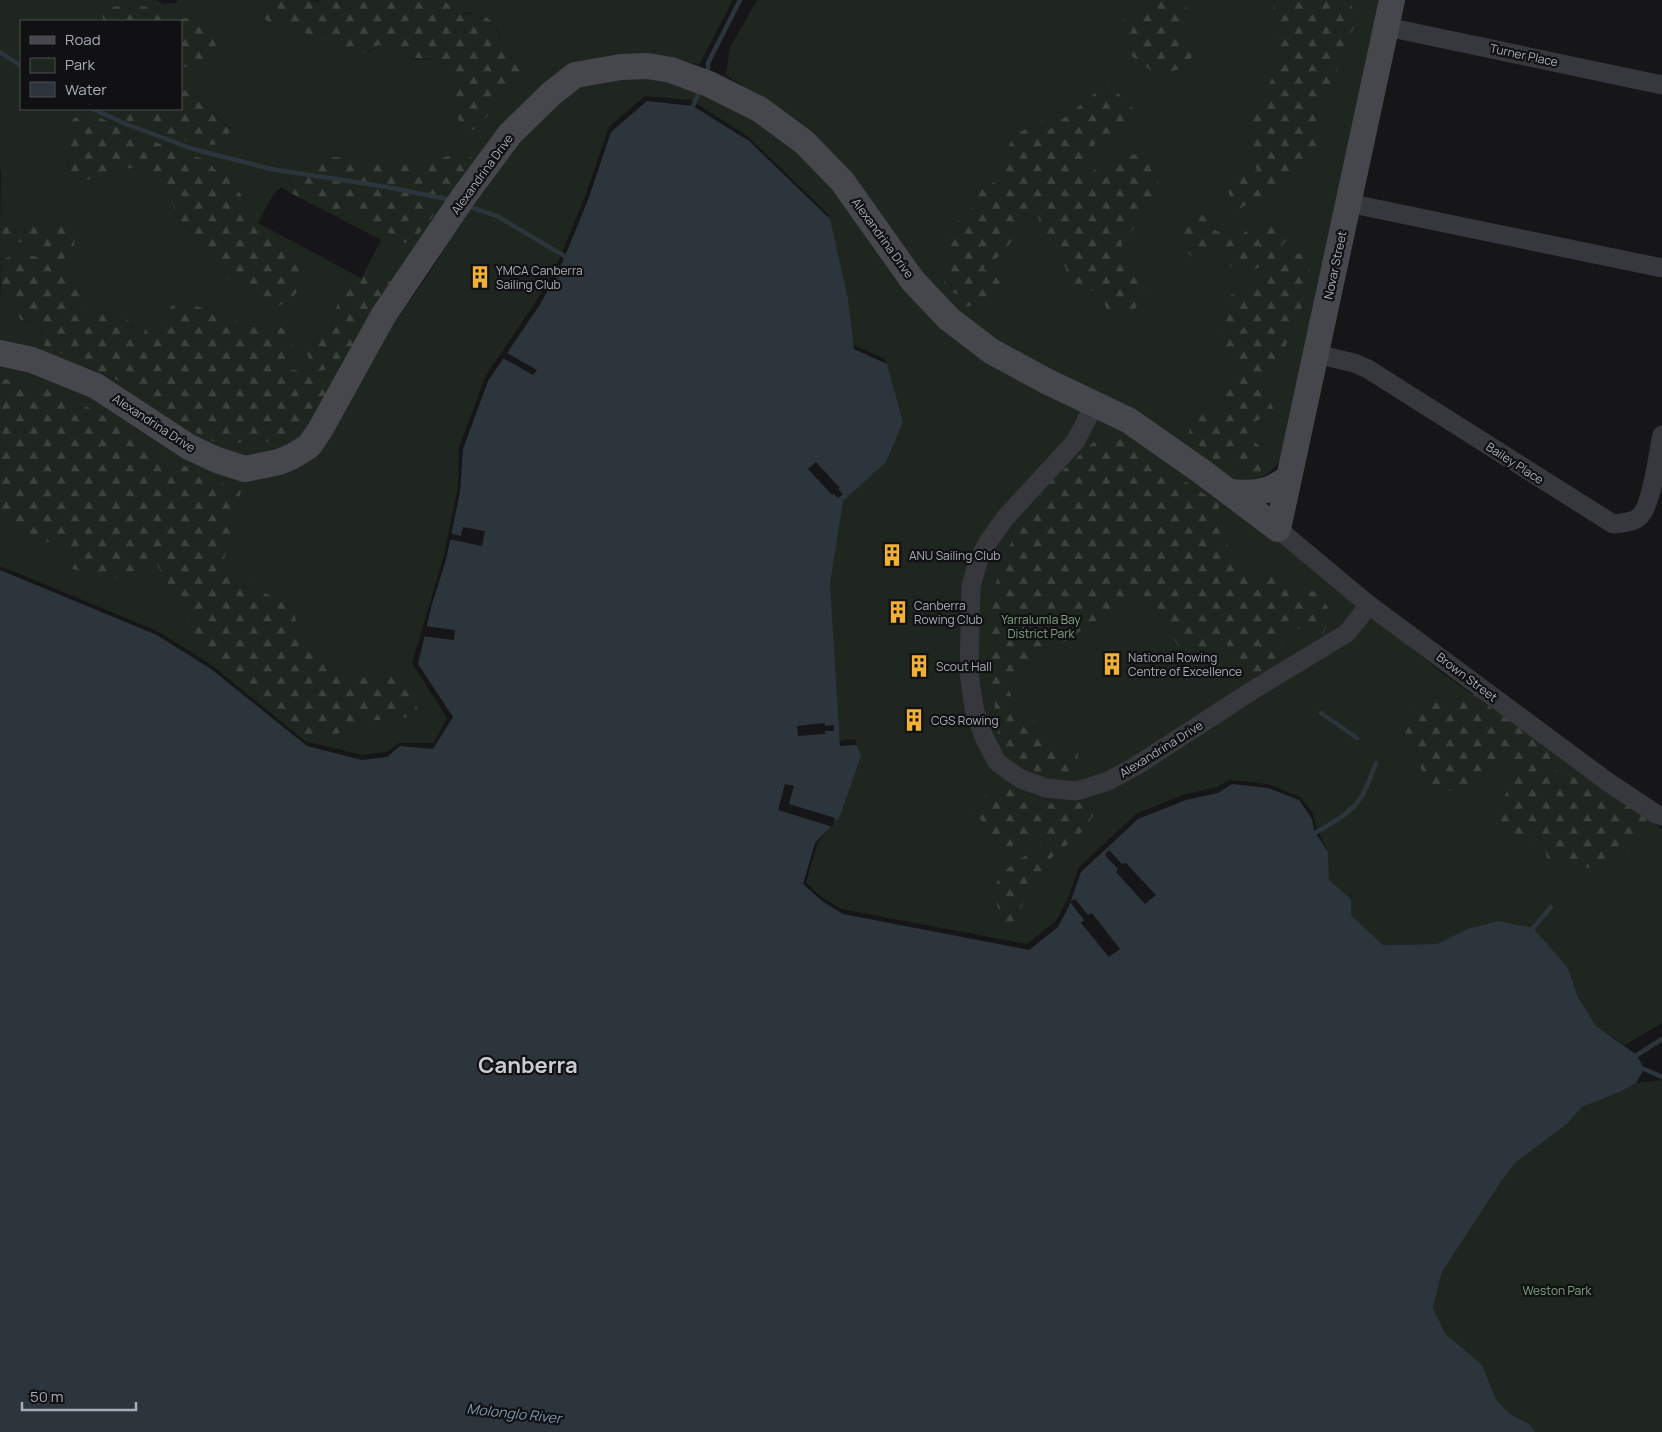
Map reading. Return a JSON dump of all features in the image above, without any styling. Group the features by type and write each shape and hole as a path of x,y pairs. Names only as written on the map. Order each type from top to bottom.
{"main road":[{"name":"Novar Street","path":"1278,529 1392,0"},
{"name":"Alexandrina Drive","path":"0,353 32,360 96,386 189,447 217,460 245,469 278,462 293,456 309,446 320,430 382,316 510,134 575,75 621,67 648,66 670,70 702,81 759,109 804,142 842,181 913,281 948,319 990,351 1046,381 1128,420 1201,470 1278,529"},
{"path":"1229,492 1249,494 1264,491 1279,486 1290,477"}],"street":[{"name":"Turner Place","path":"1386,27 1662,85"},
{"path":"1348,203 1662,268"},
{"name":"Bailey Place","path":"1316,354 1346,360 1368,369 1613,524 1630,522 1640,517 1648,504 1662,434"},
{"name":"Alexandrina Drive","path":"1095,404 1075,442 1006,518 990,540 979,559 971,586 969,672 974,708 984,737 998,762 1005,768 1021,779 1046,788 1077,791 1108,782 1347,632 1369,605"},
{"name":"Brown Street","path":"1278,529 1369,605 1608,782 1656,814 1662,816"}],"green space":[{"path":"0,0 156,0 163,4 177,3 178,0 260,0 265,19 284,26 294,26 311,39 337,42 369,52 379,45 392,49 407,58 418,60 433,59 438,62 442,71 454,75 455,83 451,99 480,124 528,72 524,61 499,40 498,29 471,12 459,14 444,0 733,0 699,65 670,57 563,75 295,447 245,460 0,343 0,287 1,295 21,320 36,321 42,329 41,342 49,351 63,354 90,369 124,383 204,438 229,447 241,442 267,442 280,439 292,426 308,417 317,400 325,395 326,374 307,373 286,368 263,330 191,304 167,311 159,323 145,329 142,343 136,336 132,325 109,312 92,313 84,307 81,296 69,278 66,267 4,258 0,261 0,251 11,248 16,242 29,243 27,232 11,229 0,221","holes":["98,117 167,147 209,161 214,169 230,175 258,223 271,198 281,187 287,191 289,178 299,171 350,159 368,164 406,166 424,164 463,153 405,243 387,232 378,232 360,224 357,217 346,213 337,217 381,240 366,269 391,283 379,298 371,316 341,367 319,371 313,342 334,321 342,289 361,281 361,278 260,224 287,243 302,272 257,306 250,294 234,285 203,248 196,235 178,219 173,205 161,187 149,174 133,168 114,170 101,179 83,180 70,171 63,148 68,136"]},
{"path":"260,0 308,0 319,2 319,0 444,0 459,14 480,15 491,21 498,32 499,40 524,61 528,72 473,130 461,128 458,117 461,109 445,92 447,86 455,82 454,75 442,71 438,62 433,59 407,58 392,49 379,45 362,53 352,53 342,48 337,42 311,39 294,26 273,27 265,19"},
{"path":"757,0 1379,0 1285,454 1274,468 1264,476 1233,482 987,338 945,304 790,117 726,75 730,47"},
{"path":"1143,0 1184,0 1190,20 1177,31 1194,51 1187,67 1157,75 1125,51 1123,17 1142,9"},
{"path":"1278,0 1349,0 1358,21 1339,53 1336,81 1316,115 1318,143 1286,180 1236,211 1225,183 1257,170 1246,141 1253,135 1245,114 1266,90 1274,72 1276,42 1271,13"},
{"path":"140,6 159,12 167,19 203,19 214,39 219,58 201,67 182,66 182,20 103,20 102,11 111,7"},
{"name":"Yarralumla Bay District Park","path":"642,71 753,114 836,186 907,286 1120,424 1273,535 1442,673 1662,829 1662,1023 1625,1045 1596,1026 1578,997 1568,968 1467,929 1437,944 1383,945 1351,915 1351,899 1329,880 1328,852 1317,829 1313,813 1300,797 1268,784 1230,780 1217,787 1183,795 1136,814 1079,867 1067,901 1056,921 1027,944 841,909 820,896 806,882 818,843 838,811 859,750 855,739 838,741 827,580 838,499 901,416 885,359 852,344 846,294 828,214 747,136 691,100 645,96 609,127 586,194 556,267 537,300 486,375 459,448 458,487 444,555 412,663 447,718 434,743 399,743 387,752 362,755 305,741 209,663 155,630 0,566 0,360 91,391 212,465 297,457 428,275 466,214 517,142 581,85"},
{"path":"1108,83 1135,111 1123,128 1095,143 1090,157 1078,167 1081,178 1117,157 1149,152 1159,186 1136,226 1121,242 1128,262 1148,286 1138,306 1130,311 1109,316 1100,291 1074,290 1061,257 1065,253 1053,248 1042,240 1036,200 1008,246 983,268 999,280 1004,298 995,302 964,307 959,295 945,289 942,267 953,259 945,232 973,207 977,186 990,181 1006,188 1003,160 1013,136 1044,119 1050,129"},
{"path":"182,89 192,94 231,130 226,139 213,145 167,136 157,130 131,123 106,110 182,110"},
{"path":"84,114 98,117 167,147 209,161 214,169 230,175 258,223 287,243 302,272 299,290 291,299 277,307 257,306 250,294 234,285 224,275 203,248 195,234 178,219 173,205 161,187 149,174 133,168 114,170 101,179 83,180 70,171 63,148 73,119"},
{"path":"463,152 471,157 473,164 415,239 405,243 387,232 369,229 360,224 357,217 346,213 337,217 287,191 289,178 299,171 313,167 318,158 336,157 401,165 427,162"},
{"path":"1193,213 1207,216 1215,230 1233,239 1261,223 1272,213 1290,234 1282,246 1290,251 1304,255 1310,264 1310,282 1291,286 1302,308 1293,320 1283,357 1275,371 1263,382 1274,411 1251,424 1246,435 1268,453 1259,474 1241,476 1231,454 1216,461 1189,436 1190,421 1200,409 1226,411 1232,409 1222,386 1243,372 1247,363 1230,353 1219,338 1230,296 1274,273 1275,265 1260,267 1243,274 1230,266 1224,240 1192,257 1179,244 1180,228"},
{"path":"0,221 11,229 27,232 36,222 58,225 67,229 76,237 73,249 68,258 54,261 29,243 16,242 11,248 0,251"},
{"path":"16,253 38,257 66,267 69,278 81,296 84,307 92,313 119,314 127,320 142,342 145,329 160,322 174,304 191,304 263,330 279,326 288,332 294,352 286,368 307,373 326,374 333,382 325,395 317,400 308,417 299,427 292,426 280,439 267,442 241,442 229,447 204,438 124,383 90,369 63,354 49,351 41,342 42,329 36,321 21,320 1,295 0,261"},
{"path":"366,269 391,282 379,298 371,316 341,367 319,371 311,364 307,354 313,342 334,321 342,289 351,281 361,281"},
{"path":"0,378 53,389 108,418 142,447 241,491 223,564 261,591 294,608 298,640 322,662 355,678 403,676 421,716 367,721 337,734 307,735 265,705 202,653 185,612 156,563 110,580 70,568 60,543 38,541 19,523 0,511"},
{"path":"1121,438 1219,504 1219,531 1250,583 1274,576 1292,589 1319,592 1332,615 1321,638 1299,628 1283,637 1278,668 1253,683 1225,642 1190,663 1141,591 1005,681 1023,723 1033,719 1051,744 1078,751 1077,776 1033,773 1000,746 991,678 992,599 1003,556 1047,485 1095,441"},
{"path":"1478,693 1492,709 1533,733 1559,752 1548,767 1560,772 1597,765 1651,801 1649,831 1626,855 1604,869 1588,868 1579,865 1566,866 1547,858 1541,832 1528,844 1516,848 1498,833 1513,759 1501,760 1464,789 1439,792 1425,779 1415,754 1403,742 1413,707 1430,703 1456,702"},
{"path":"999,786 1048,803 1066,805 1087,801 1095,813 1082,832 1050,859 1030,886 1016,921 1003,925 995,894 999,878 1011,866 1041,846 1040,838 1022,835 1010,849 997,840 972,809"},
{"name":"Weston Park","path":"1662,1080 1662,1432 1535,1432 1529,1424 1510,1414 1497,1401 1482,1365 1445,1333 1433,1308 1442,1272 1515,1163 1567,1124 1582,1107 1622,1091 1636,1083"}],"water":[{"name":"Molonglo River","path":"647,101 693,106 749,141 830,219 848,299 854,349 887,364 903,422 886,462 843,501 830,584 840,746 857,745 861,756 840,816 815,843 803,884 822,901 843,914 1029,950 1058,927 1069,906 1081,872 1138,819 1186,800 1218,793 1232,784 1268,788 1299,800 1312,819 1314,830 1328,852 1329,880 1351,899 1351,915 1383,945 1437,944 1467,929 1498,921 1533,928 1568,968 1578,997 1596,1026 1637,1055 1644,1069 1636,1083 1622,1091 1582,1107 1567,1124 1515,1163 1442,1272 1433,1308 1445,1333 1482,1365 1497,1401 1510,1414 1529,1424 1535,1432 0,1432 0,570 157,635 211,669 307,746 362,760 387,757 400,746 433,749 453,717 418,664 432,604 446,560 460,492 463,449 488,381 539,306 558,273 588,200 611,132"}],"pier":[{"path":"507,353 537,370 533,375 503,358"},
{"path":"816,462 840,488 838,489 843,494 838,498 834,494 832,495 808,469"},
{"path":"463,527 485,531 482,546 448,539 449,533 461,536"},
{"path":"424,626 455,630 454,640 422,636"},
{"path":"825,723 825,726 834,725 834,731 825,731 825,734 798,736 797,726"},
{"path":"785,784 794,786 789,804 835,818 833,827 778,810"},
{"path":"1109,850 1122,864 1126,863 1156,895 1145,904 1116,872 1118,869 1105,855"},
{"path":"1075,899 1088,915 1092,913 1120,949 1109,957 1081,923 1084,920 1070,902"}],"waterway":[{"path":"708,70 708,63 740,0"},
{"path":"0,52 20,65"},
{"path":"693,106 698,94"},
{"path":"95,110 126,124 193,149 271,169 387,187 451,200"},
{"path":"467,206 497,216 566,257"},
{"path":"1321,713 1357,738"},
{"path":"1311,835 1339,819 1352,808 1362,796 1376,763"},
{"path":"1533,928 1551,907"},
{"path":"1637,1055 1662,1039"},
{"path":"1644,1069 1662,1077"}],"place":[{"name":"YMCA Canberra Sailing Club","path":"480,277"},
{"name":"ANU Sailing Club","path":"892,555"},
{"name":"Canberra Rowing Club","path":"898,612"},
{"name":"National Rowing Centre of Excellence","path":"1112,664"},
{"name":"Scout Hall","path":"919,666"},
{"name":"CGS Rowing","path":"914,720"}],"district":[{"name":"Canberra","path":"528,1065"}]}
